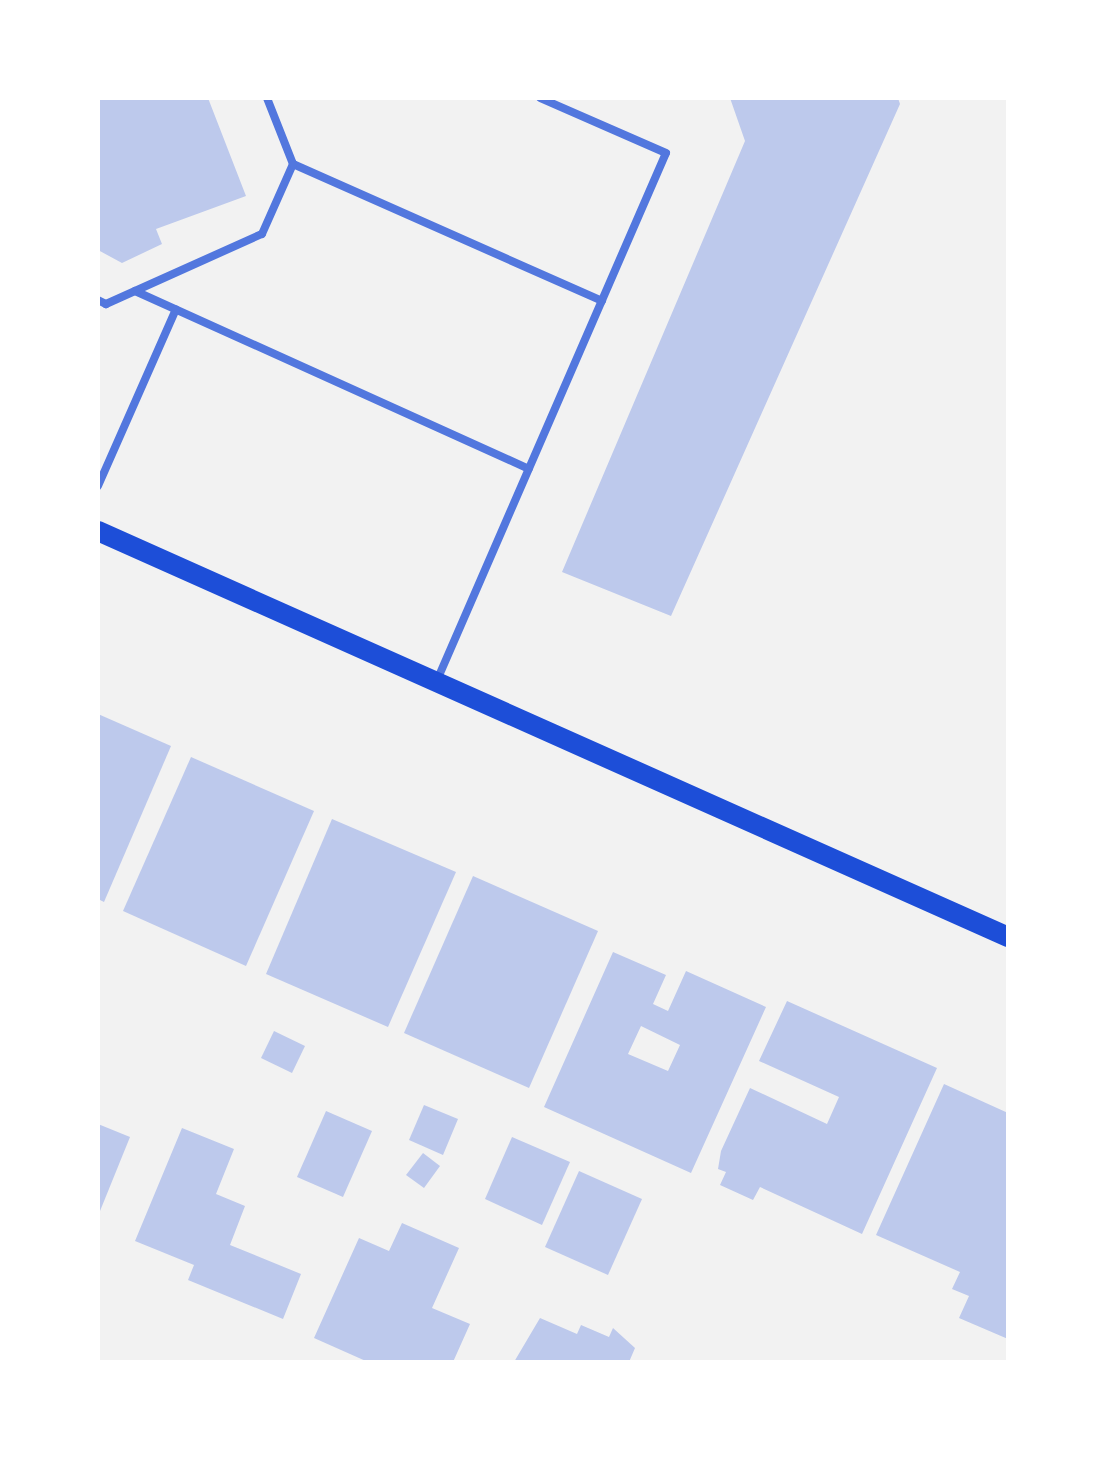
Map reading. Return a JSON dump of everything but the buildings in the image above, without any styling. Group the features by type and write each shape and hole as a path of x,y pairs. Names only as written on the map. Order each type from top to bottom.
{"main road":[{"path":"98,531 1008,936"}],"lane":[{"path":"267,98 293,164 602,301"},
{"path":"437,682 666,154 540,98"},
{"path":"98,300 106,304 262,234 293,164"},
{"path":"135,291 529,468"},
{"path":"98,486 176,310"}]}
